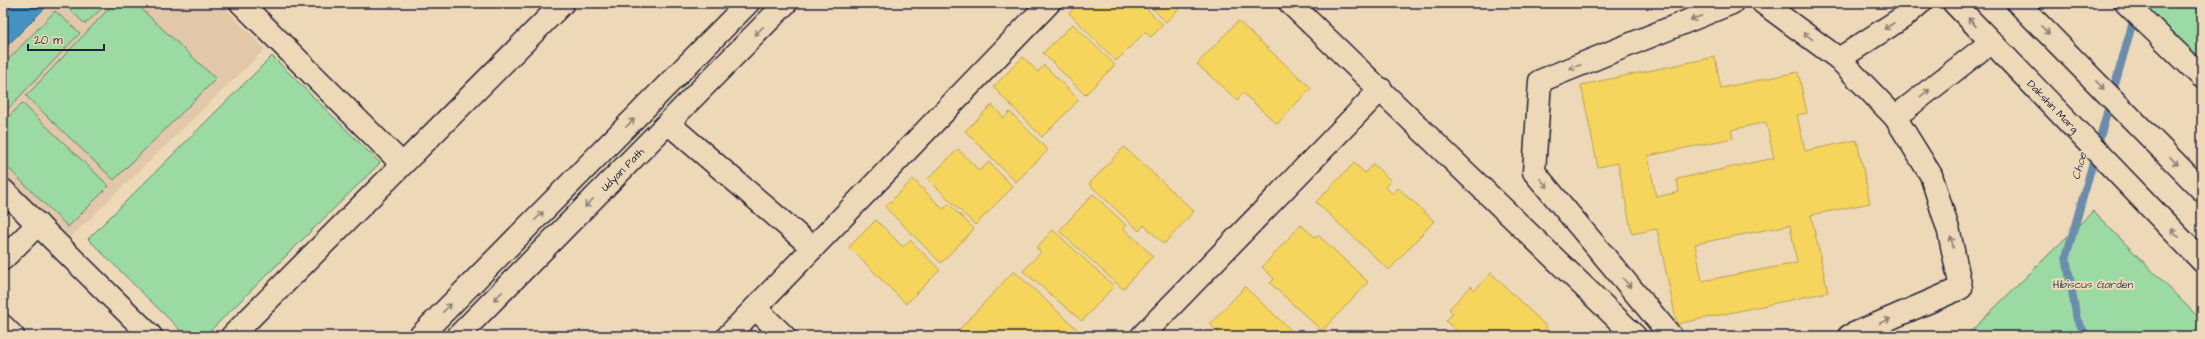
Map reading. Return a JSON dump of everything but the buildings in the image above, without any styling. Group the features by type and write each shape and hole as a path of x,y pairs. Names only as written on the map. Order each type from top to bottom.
{"street":[{"path":"232,336 563,3"},
{"path":"420,336 748,3"},
{"name":"Udyan Path","path":"458,336 786,3"},
{"path":"728,336 1049,3"},
{"path":"1290,3 1381,89 1635,336"},
{"path":"1671,336 1534,172 1540,81 1732,3"},
{"path":"1763,3 1839,58 1895,117 1931,175 1950,232 1962,288 1849,336"},
{"path":"1839,58 1905,16 1920,3"},
{"name":"Dakshin Marg","path":"1954,3 2119,177 2202,261"},
{"path":"2018,3 2202,190"},
{"path":"2126,3 2202,77"},
{"path":"247,5 402,164"},
{"path":"1895,117 1991,42"},
{"path":"1142,336 1381,89"},
{"path":"668,123 813,248"},
{"path":"3,190 151,336"},
{"path":"3,259 38,224"},
{"path":"755,308 784,336"},
{"path":"3,326 13,336"}],"shaded area":[{"path":"3,3 220,3 265,49 70,238 3,172"}],"green space":[{"path":"63,3 108,3 85,24"},
{"path":"114,3 135,3 216,79 114,180 26,96"},
{"path":"2132,3 2202,3 2202,75"},
{"path":"55,11 80,33 3,114 3,65"},
{"path":"272,56 380,163 205,336 186,336 88,239"},
{"path":"22,103 109,186 68,227 3,163 3,123"},
{"name":"Hibiscus Garden","path":"2093,211 2202,321 2202,336 1966,336"}],"waterway":[{"name":"Choe","path":"2087,336 2077,320 2066,257 2132,25 2143,3"}]}
